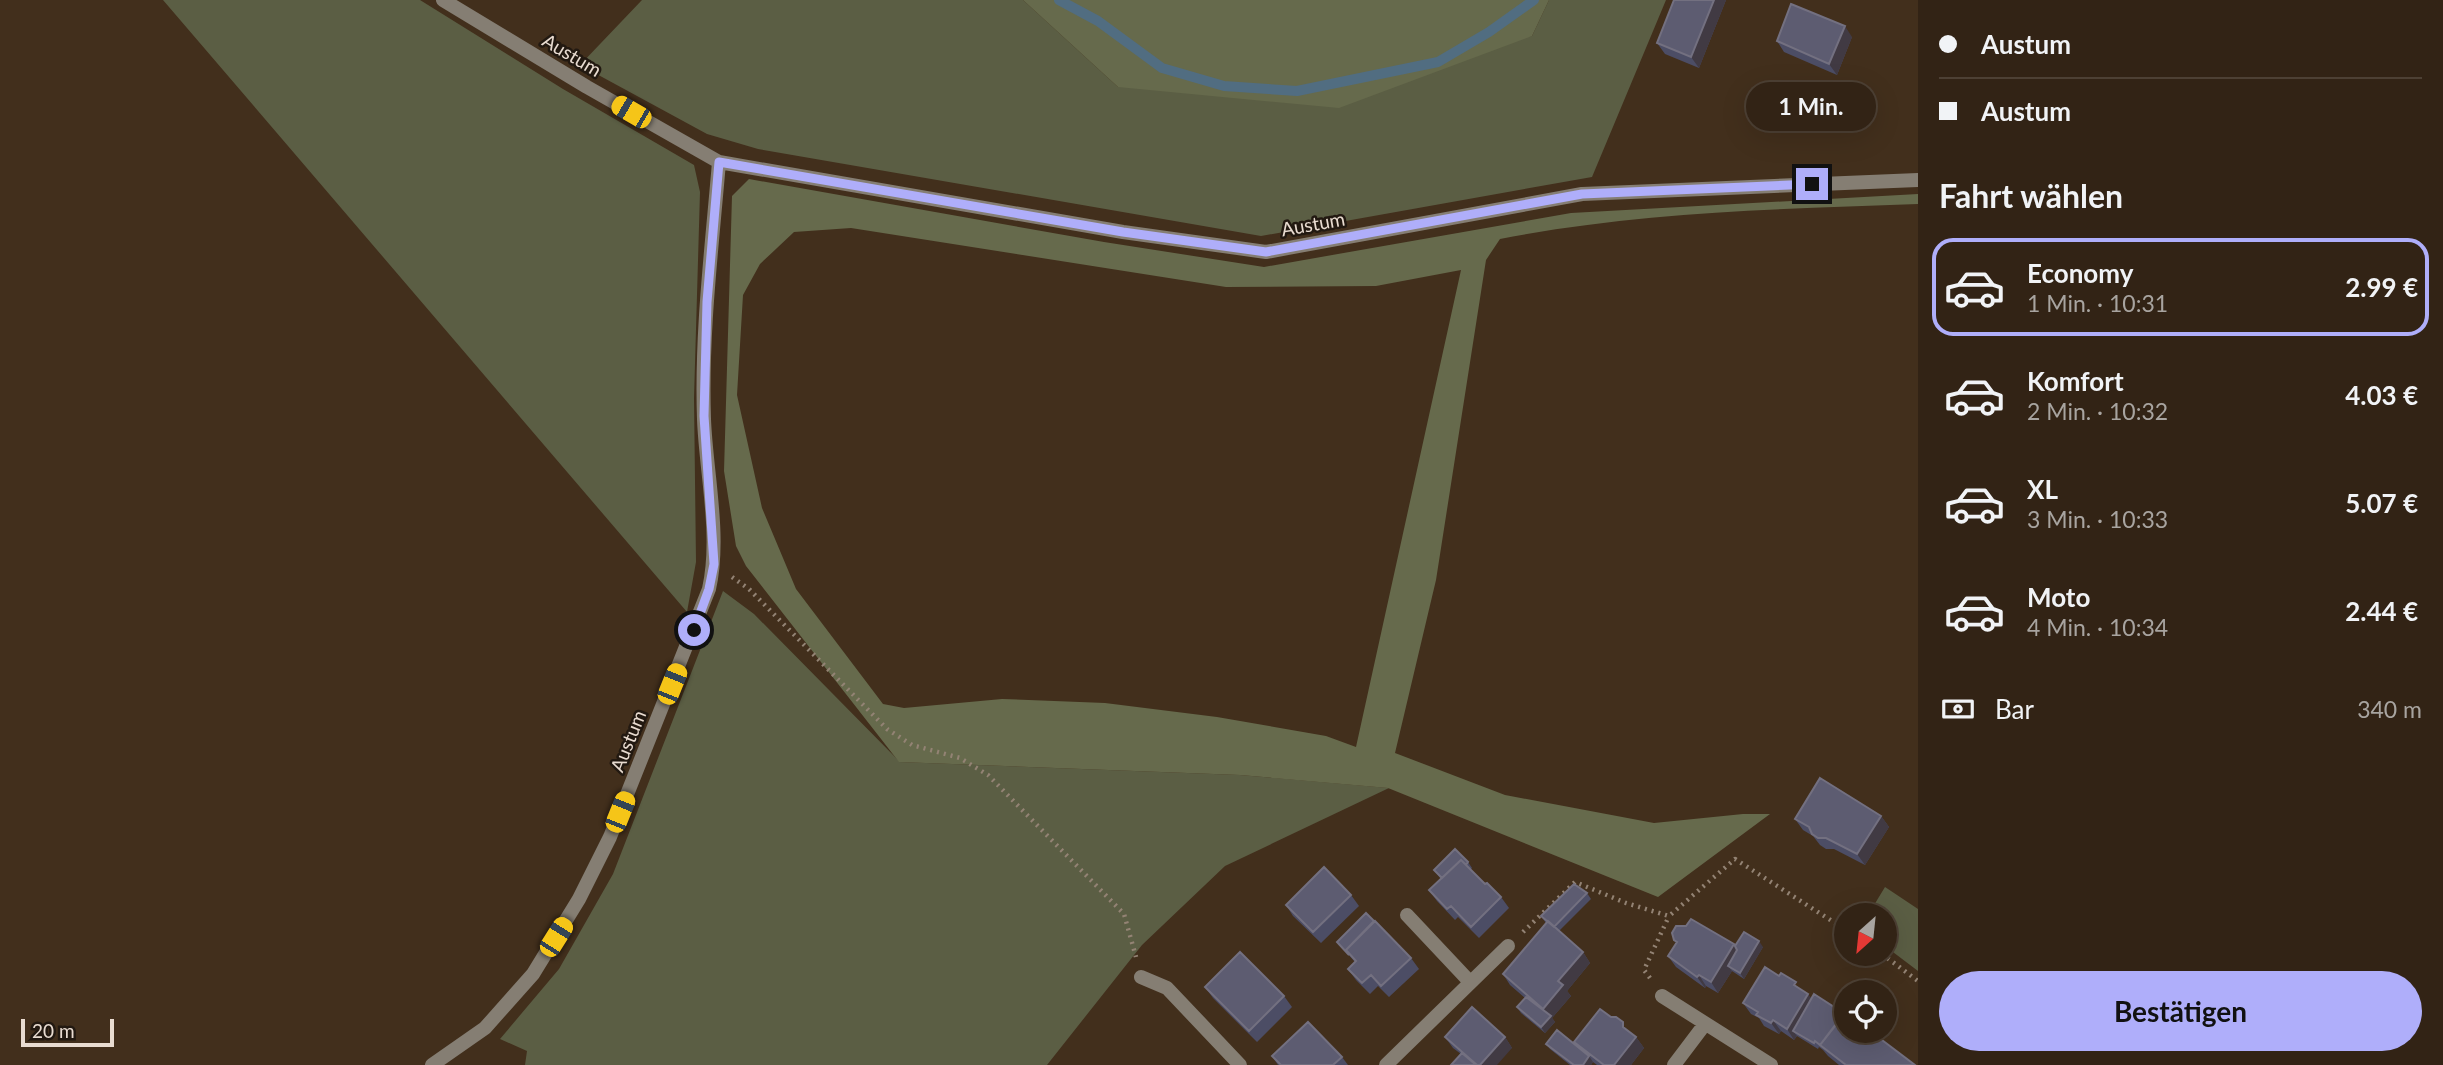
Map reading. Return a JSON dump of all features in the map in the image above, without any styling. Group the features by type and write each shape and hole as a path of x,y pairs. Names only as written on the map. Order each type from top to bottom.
{"street":[{"name":"Austum","path":"443,0 587,87 719,162 1123,232 1266,252 1582,194 1918,180"},
{"name":"Austum","path":"432,1065 485,1028 533,974 579,899 610,837 709,589 714,564 704,416 707,302 719,162"},
{"path":"1407,915 1470,982"},
{"path":"1386,1065 1508,946"},
{"path":"1141,977 1167,988 1240,1065"},
{"path":"1662,996 1771,1065"},
{"path":"1674,1065 1705,1024"}],"path":[{"path":"714,564 748,589 887,729 912,745 960,758 988,775 1124,914 1141,977"},
{"path":"1662,996 1644,970 1669,916 1735,859 1834,922"},
{"path":"1508,946 1575,882 1626,903 1669,916"},
{"path":"1897,965 1918,981"}],"green space":[{"path":"163,0 420,0 563,89 694,165 700,192 694,398 696,562 687,612"},
{"path":"642,0 1023,0 1118,87 1532,36 1549,0 1666,0 1592,177 1261,236 758,149 707,134 580,65"},
{"path":"1023,0 1549,0 1532,36 1339,108 1118,87"},
{"path":"749,179 1104,242 1264,267 1571,213 1918,194 1918,204 1708,213 1552,230 1500,239 1486,260 1436,580 1395,753 1505,795 1654,823 1770,814 1658,897 1388,788 1240,775 899,762 746,566 736,546 724,471 732,196","holes":["851,228 1226,287 1376,286 1461,270 1356,747 1326,736 1217,717 1105,703 1002,699 904,708 883,704 796,589 762,508 737,395 743,295 760,264 794,232"]},
{"path":"723,591 754,614 900,762 1240,775 1389,788 1225,866 1142,945 1047,1065 525,1065 527,1051 500,1039 559,969 613,874"},
{"path":"1885,887 1918,909 1918,971 1897,955 1897,903 1875,903"}],"building":[{"path":"1674,0 1714,0 1691,57 1657,43"},
{"path":"1791,4 1845,26 1829,64 1777,41"},
{"path":"1820,778 1881,816 1857,854 1826,838 1818,838 1812,834 1809,827 1795,819"},
{"path":"1455,849 1468,862 1466,865 1461,860 1442,878 1434,870"},
{"path":"1461,860 1501,897 1471,927 1451,906 1447,909 1429,890"},
{"path":"1324,867 1351,895 1313,932 1286,905"},
{"path":"1574,884 1587,893 1554,927 1541,916"},
{"path":"1366,913 1374,921 1346,950 1349,955 1337,942"},
{"path":"1691,919 1734,944 1711,982 1699,975 1697,977 1668,956 1677,942 1672,933 1676,926 1686,926"},
{"path":"1375,921 1411,958 1381,986 1371,975 1362,983 1348,969 1356,961 1346,950"},
{"path":"1548,921 1583,952 1558,981 1563,985 1543,1009 1503,974"},
{"path":"1744,932 1759,941 1740,973 1728,966 1737,950 1735,946"},
{"path":"1240,952 1284,996 1249,1031 1205,987"},
{"path":"1765,967 1796,982 1794,985 1808,994 1787,1029 1773,1020 1771,1023 1756,1015 1758,1012 1743,1003"},
{"path":"1814,994 1834,1007 1834,1027 1820,1045 1793,1031"},
{"path":"1526,997 1551,1016 1541,1027 1517,1007"},
{"path":"1472,1007 1505,1037 1480,1065 1445,1037"},
{"path":"1600,1009 1623,1022 1623,1027 1636,1037 1614,1065 1604,1065 1574,1042"},
{"path":"1308,1022 1342,1057 1333,1065 1281,1065 1272,1056"},
{"path":"1834,1027 1834,1043 1886,1043 1915,1065 1846,1065 1820,1045"},
{"path":"1557,1030 1589,1056 1583,1065 1574,1065 1546,1044"},
{"path":"1462,1053 1476,1065 1451,1065"}],"waterway":[{"path":"1059,0 1098,21 1162,68 1224,86 1297,91 1438,62 1489,32 1534,0"}],"route":[{"path":"694,630 709,589 714,564 704,416 707,302 719,162 1123,232 1266,252 1582,194 1812,184"}]}
